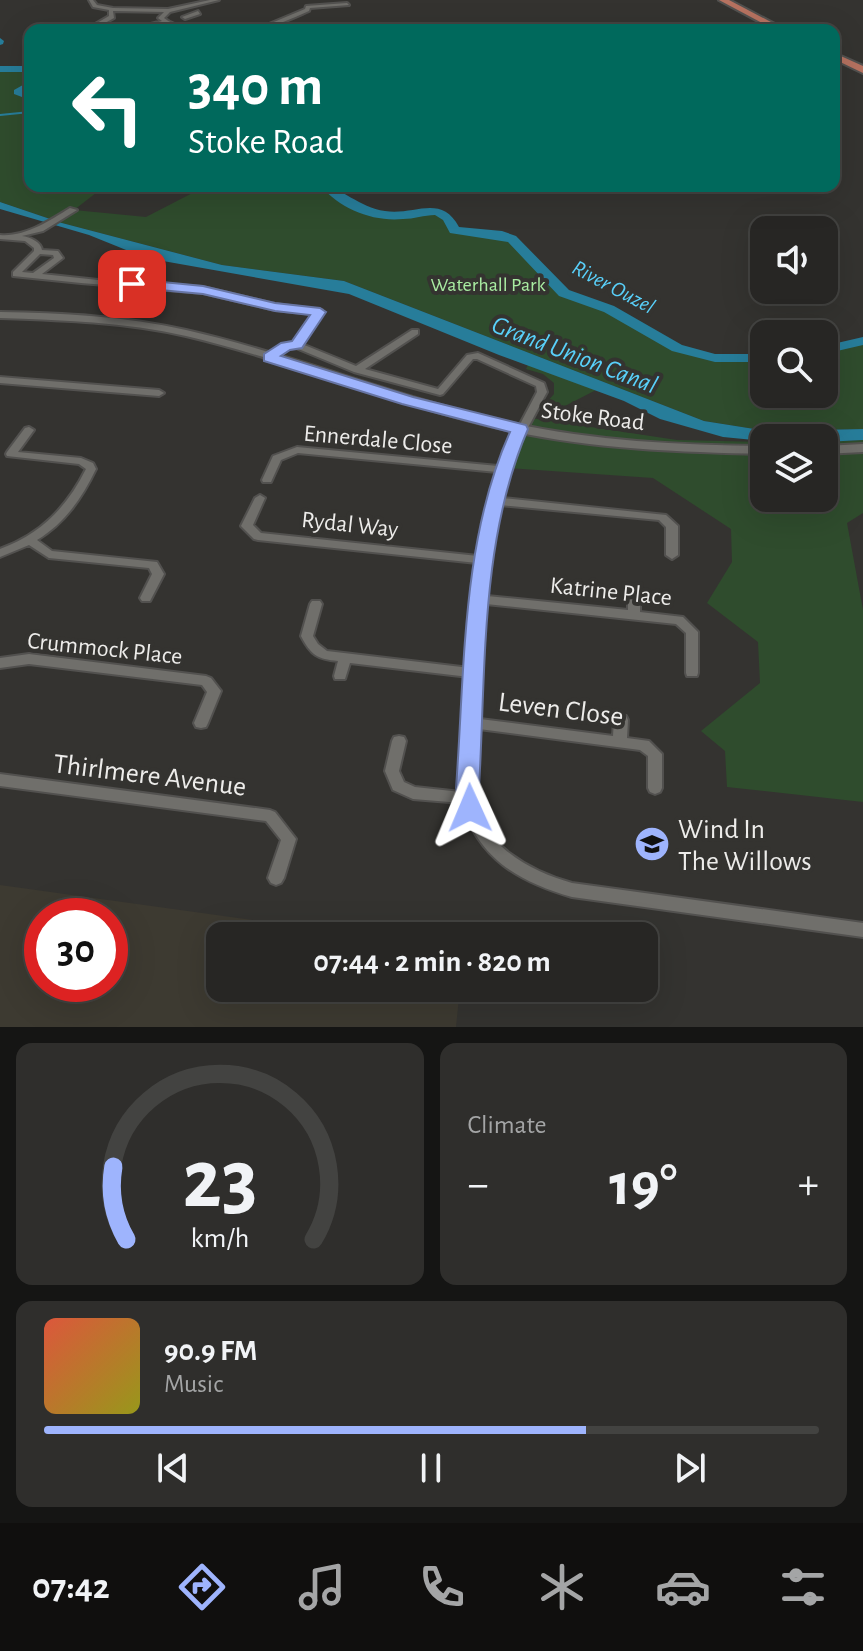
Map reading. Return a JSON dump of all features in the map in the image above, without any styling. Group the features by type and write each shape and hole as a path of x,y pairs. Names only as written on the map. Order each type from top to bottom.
{"highway":[{"path":"723,0 770,24"},
{"path":"840,59 863,70"}],"street":[{"path":"146,8 154,0"},
{"path":"91,1 95,6 111,11 146,8 168,11 217,0"},
{"path":"274,24 302,13 308,7 347,4"},
{"path":"176,9 195,14 185,17"},
{"path":"99,24 112,17 111,11"},
{"path":"164,22 161,18 168,11"},
{"path":"156,24 169,24"},
{"path":"11,237 48,225 73,210"},
{"path":"0,237 33,242 38,252"},
{"path":"35,276 59,258 55,253 38,252 16,274 35,276 100,282 203,290 275,307 319,312 297,345"},
{"path":"100,282 120,266"},
{"name":"Stoke Road","path":"0,315 168,329 429,407 520,429 683,448 750,450"},
{"path":"357,370 415,332"},
{"path":"269,358 286,346 297,345 357,370 440,392 470,357 478,356 540,383 542,392 520,429 502,469 483,560 468,798 475,821 492,847 514,866 557,886 863,930"},
{"path":"0,380 159,393"},
{"path":"535,403 555,407"},
{"path":"0,553 32,542 60,517 91,469 81,461 11,454 29,430"},
{"path":"838,449 863,448"},
{"name":"Ennerdale Close","path":"267,480 277,458 297,450 502,469"},
{"name":"Rydal Way","path":"260,498 247,526 258,536 483,560"},
{"path":"495,501 664,518 672,526 672,555"},
{"path":"32,542 49,554 153,565 158,574 146,598"},
{"name":"Katrine Place","path":"479,599 679,620 692,632 692,673"},
{"path":"634,599 634,615"},
{"path":"316,604 307,634 310,643 324,655 474,673"},
{"name":"Crummock Place","path":"0,663 29,659 206,681 214,691 201,723"},
{"path":"340,676 345,659"},
{"path":"620,741 621,720"},
{"name":"Leven Close","path":"471,723 644,745 655,754 655,788"},
{"path":"399,741 392,771 398,786 413,793 468,798"},
{"name":"Thirlmere Avenue","path":"0,780 270,816 289,839 276,878"}],"shaded area":[{"path":"0,885 94,898 24,898 24,1002 128,1002 128,903 267,922 206,922 206,1002 459,1002 456,1027 0,1027"}],"green space":[{"name":"Waterhall Park","path":"0,69 24,69 24,88 17,92 24,95 24,192 97,192 74,210 146,217 194,192 333,192 351,205 391,216 438,211 448,218 454,230 502,235 512,239 564,293 609,309 677,348 715,358 750,358 750,408 838,408 838,347 863,341 863,429 838,430 838,424 750,424 750,428 704,421 344,281 222,265 62,223 0,202"},
{"path":"528,365 596,390 565,406 547,402 554,394 554,383 543,374 526,369"},
{"path":"531,418 677,440 750,442 750,512 838,512 838,441 863,440 863,513 847,523 863,610 863,802 727,787 725,751 701,731 760,683 758,642 707,603 732,562 731,529 653,478 508,468"}],"water":[{"path":"0,202 62,223 222,265 344,281 704,421 750,428 750,440 723,437 660,419 624,401 499,355 349,294 146,258 89,235 0,209"},
{"path":"863,429 863,440 838,441 838,430"}],"waterway":[{"name":"River Ouzel","path":"0,69 24,69"},
{"name":"River Ouzel","path":"24,88 17,92 24,95"},
{"path":"0,115 24,113"},
{"name":"River Ouzel","path":"333,192 351,205 370,212 401,216 438,211 448,218 454,230 502,235 512,239 564,293 609,309 677,348 715,358 750,358"},
{"name":"River Ouzel","path":"838,347 863,341"}],"place":[{"name":"Wind In The Willows","path":"652,844"}],"route":[{"path":"132,284 203,290 275,307 319,312 297,345 286,346 269,358 408,401 520,429 502,469 480,581 468,788 470,808"}],"water label":[{"name":"Grand Union Canal","path":"575,354"}]}
